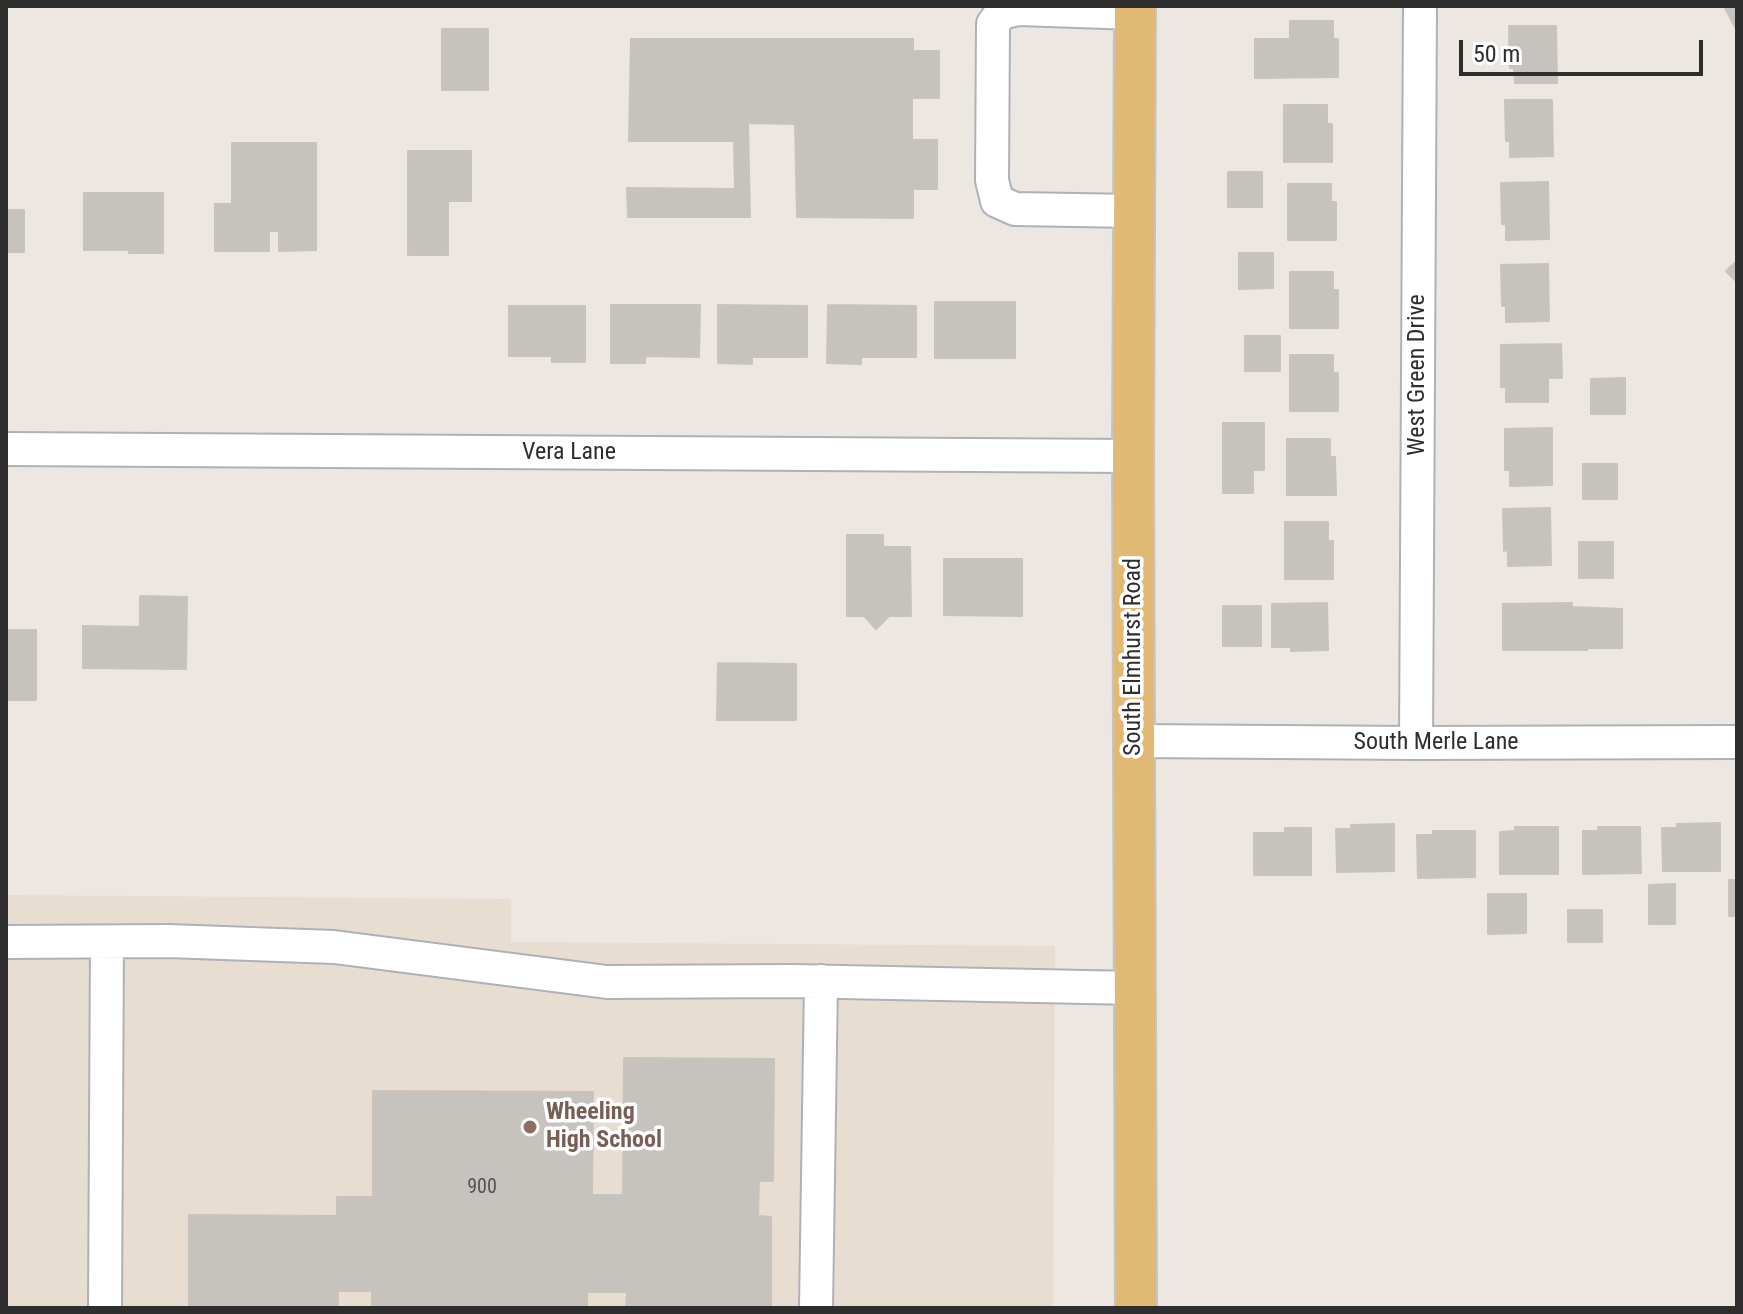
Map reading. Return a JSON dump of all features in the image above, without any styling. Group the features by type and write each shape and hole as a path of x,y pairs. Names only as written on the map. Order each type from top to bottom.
{"main road":[{"name":"South Elmhurst Road","path":"1135,10 1136,1308"}],"street":[{"name":"West Green Drive","path":"1416,743 1420,6"},
{"path":"1134,211 1015,209 997,201 992,180 993,24 1001,9 1135,10"},
{"name":"Vera Lane","path":"6,449 1133,456"},
{"name":"South Merle Lane","path":"1135,741 1737,742"},
{"path":"6,942 168,941 334,947 607,982 821,981 1135,988"},
{"path":"105,1308 107,942"},
{"path":"816,1308 821,981"}],"shaded area":[{"name":"Wheeling High School","path":"6,895 511,899 511,942 1055,946 1053,1308 6,1308"}],"building":[{"path":"1724,6 1737,6 1737,31"},
{"path":"1290,21 1333,21 1333,39 1338,39 1338,77 1255,78 1255,39 1290,39"},
{"path":"1509,26 1556,26 1557,83 1515,83 1514,68 1510,68"},
{"path":"442,29 488,29 488,90 442,90"},
{"path":"631,39 913,39 913,51 939,51 939,98 912,98 912,140 937,140 937,189 913,189 913,218 797,217 795,124 748,123 750,217 628,217 627,188 735,189 734,141 629,141"},
{"path":"1505,100 1552,100 1553,156 1510,157 1510,141 1506,141"},
{"path":"1284,105 1327,105 1327,124 1332,124 1332,162 1284,162"},
{"path":"232,143 316,143 316,250 279,251 279,231 269,231 269,251 215,251 215,204 232,204"},
{"path":"408,151 471,151 471,201 448,201 448,255 408,255"},
{"path":"1228,172 1262,172 1262,207 1228,207"},
{"path":"1548,182 1549,239 1506,240 1506,224 1502,224 1501,183"},
{"path":"1288,184 1331,184 1331,202 1336,202 1336,240 1288,240"},
{"path":"84,193 163,193 163,253 84,250"},
{"path":"6,210 24,210 24,252 6,252"},
{"path":"1239,253 1273,253 1273,288 1239,289"},
{"path":"1737,261 1737,282 1726,271"},
{"path":"1548,264 1549,321 1506,322 1506,306 1502,306 1501,265"},
{"path":"1290,272 1333,272 1333,290 1338,290 1338,328 1290,328"},
{"path":"935,302 1015,302 1015,358 935,358"},
{"path":"611,305 700,305 699,357 645,356 645,363 611,363"},
{"path":"718,305 807,306 807,357 752,357 752,364 718,363"},
{"path":"828,305 916,306 916,357 861,357 861,364 827,363"},
{"path":"509,306 585,306 585,362 552,362 552,356 509,356"},
{"path":"1245,336 1280,336 1280,371 1245,371"},
{"path":"1561,344 1562,378 1548,378 1548,402 1506,402 1506,387 1501,387 1501,345"},
{"path":"1290,355 1333,355 1333,373 1338,373 1338,411 1290,411"},
{"path":"1625,378 1625,414 1591,414 1591,379"},
{"path":"1223,423 1264,423 1264,470 1253,470 1253,493 1223,493"},
{"path":"1552,428 1552,485 1510,486 1510,470 1505,470 1505,429"},
{"path":"1287,439 1330,439 1330,457 1335,457 1336,495 1287,495"},
{"path":"1583,464 1617,464 1617,499 1583,499"},
{"path":"1550,508 1551,565 1508,566 1508,550 1504,551 1503,509"},
{"path":"1285,522 1328,522 1328,541 1333,541 1333,579 1285,579"},
{"path":"847,535 883,535 883,547 910,547 911,616 889,616 876,629 864,616 847,616"},
{"path":"1579,542 1613,542 1613,578 1579,578"},
{"path":"944,559 1022,559 1022,616 944,615"},
{"path":"140,596 187,597 186,669 83,668 83,626 140,627"},
{"path":"1327,603 1328,650 1291,651 1291,647 1272,647 1272,604"},
{"path":"1572,603 1572,607 1622,609 1622,648 1503,650 1503,604"},
{"path":"1223,606 1261,606 1261,646 1223,646"},
{"path":"6,630 36,630 36,700 8,700"},
{"path":"718,663 796,664 796,720 717,720"},
{"path":"1720,823 1720,871 1663,871 1662,828 1677,828 1677,824"},
{"path":"1394,824 1394,871 1337,872 1336,829 1351,829 1351,825"},
{"path":"1515,827 1558,827 1558,874 1500,874 1500,832 1515,831"},
{"path":"1598,827 1640,827 1641,873 1583,874 1583,831 1598,831"},
{"path":"1285,828 1311,828 1311,875 1254,875 1254,833 1285,833"},
{"path":"1433,831 1475,831 1475,877 1418,878 1417,835 1433,835"},
{"path":"1729,880 1737,880 1737,916 1729,916"},
{"path":"1675,884 1675,924 1649,924 1649,885"},
{"path":"1488,894 1526,894 1526,933 1488,934"},
{"path":"1568,910 1602,910 1602,942 1568,942"},
{"name":"Wheeling High School","path":"624,1058 774,1059 773,1181 759,1181 758,1216 771,1217 771,1308 626,1308 627,1292 587,1292 587,1308 372,1308 372,1291 338,1291 338,1308 189,1308 189,1215 337,1216 337,1197 373,1197 373,1091 593,1092 592,1195 623,1195"}],"place":[{"name":"Wheeling High School","path":"530,1127"}]}
